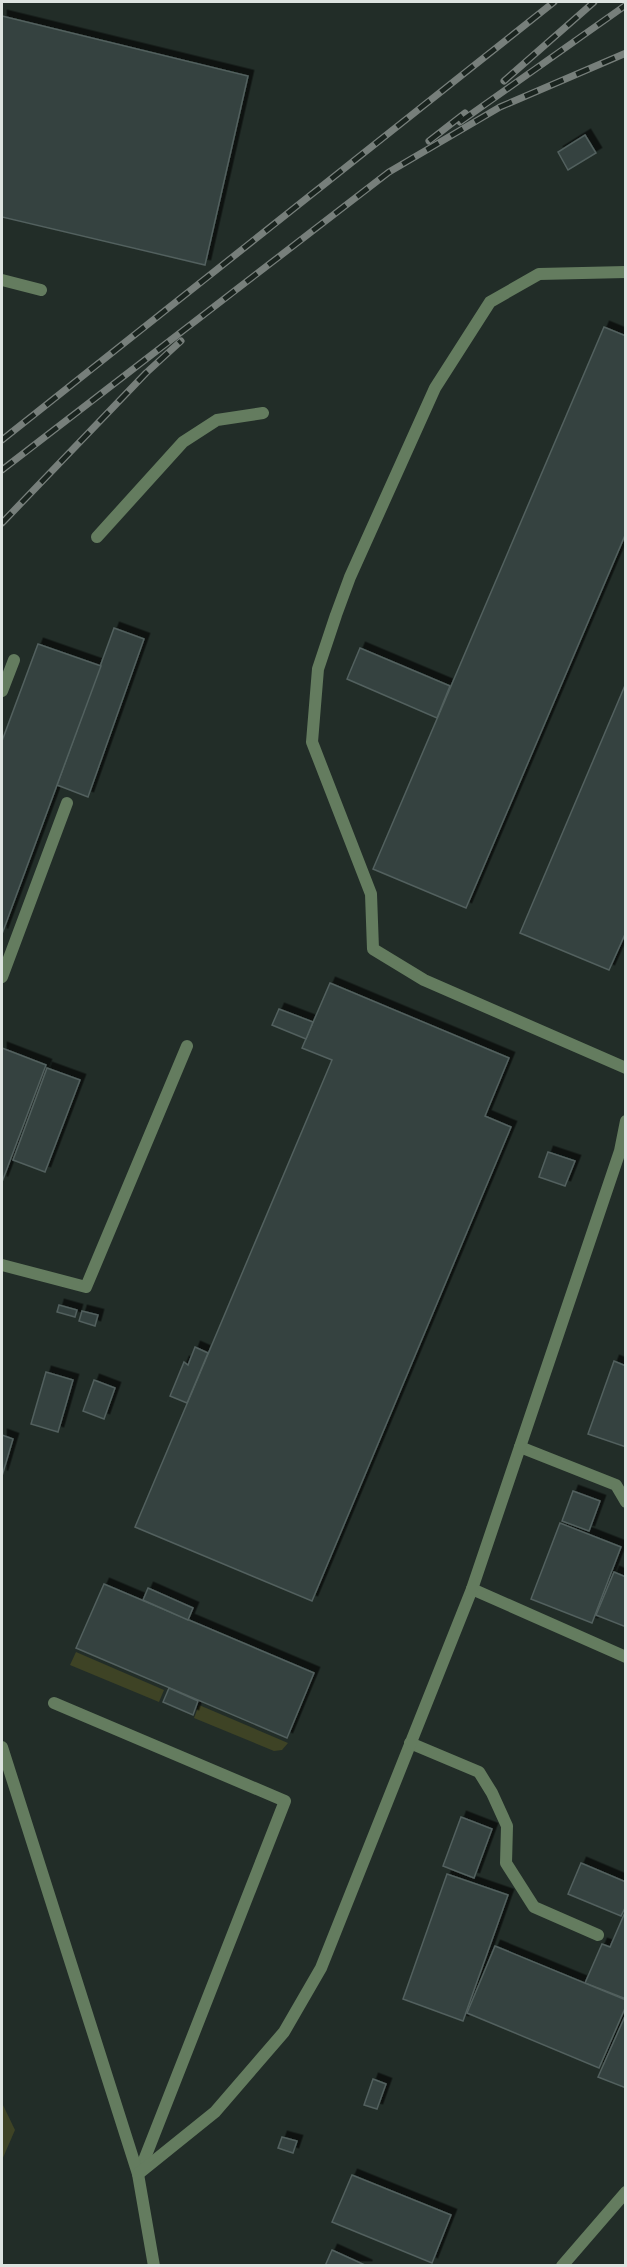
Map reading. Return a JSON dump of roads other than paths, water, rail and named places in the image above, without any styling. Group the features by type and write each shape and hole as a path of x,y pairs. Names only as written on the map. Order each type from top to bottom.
{"lane":[{"path":"626,272 539,274 490,302 435,388 350,577 318,669 312,742 371,894 373,949 423,980 626,1068"},
{"path":"2,280 41,290"},
{"path":"97,537 183,442 217,420 263,413"},
{"path":"2,691 14,660"},
{"path":"2,977 67,803"},
{"path":"2,1265 86,1287 187,1046"},
{"path":"138,2174 215,2112 284,2032 321,1968 472,1589 623,1151 626,1121"},
{"path":"520,1447 616,1485 626,1502"},
{"path":"472,1589 626,1657"},
{"path":"54,1703 285,1801 138,2174"},
{"path":"410,1743 479,1772 492,1793 507,1826 506,1863 534,1907 598,1935"},
{"path":"2,1747 138,2174 154,2265"},
{"path":"562,2265 626,2192"}],"railway":[{"path":"2,440 554,2"},
{"path":"504,81 594,2"},
{"path":"460,122 626,5"},
{"path":"2,470 389,172 500,107 626,53"},
{"path":"429,141 465,113"},
{"path":"2,523 146,373 181,341"}]}
